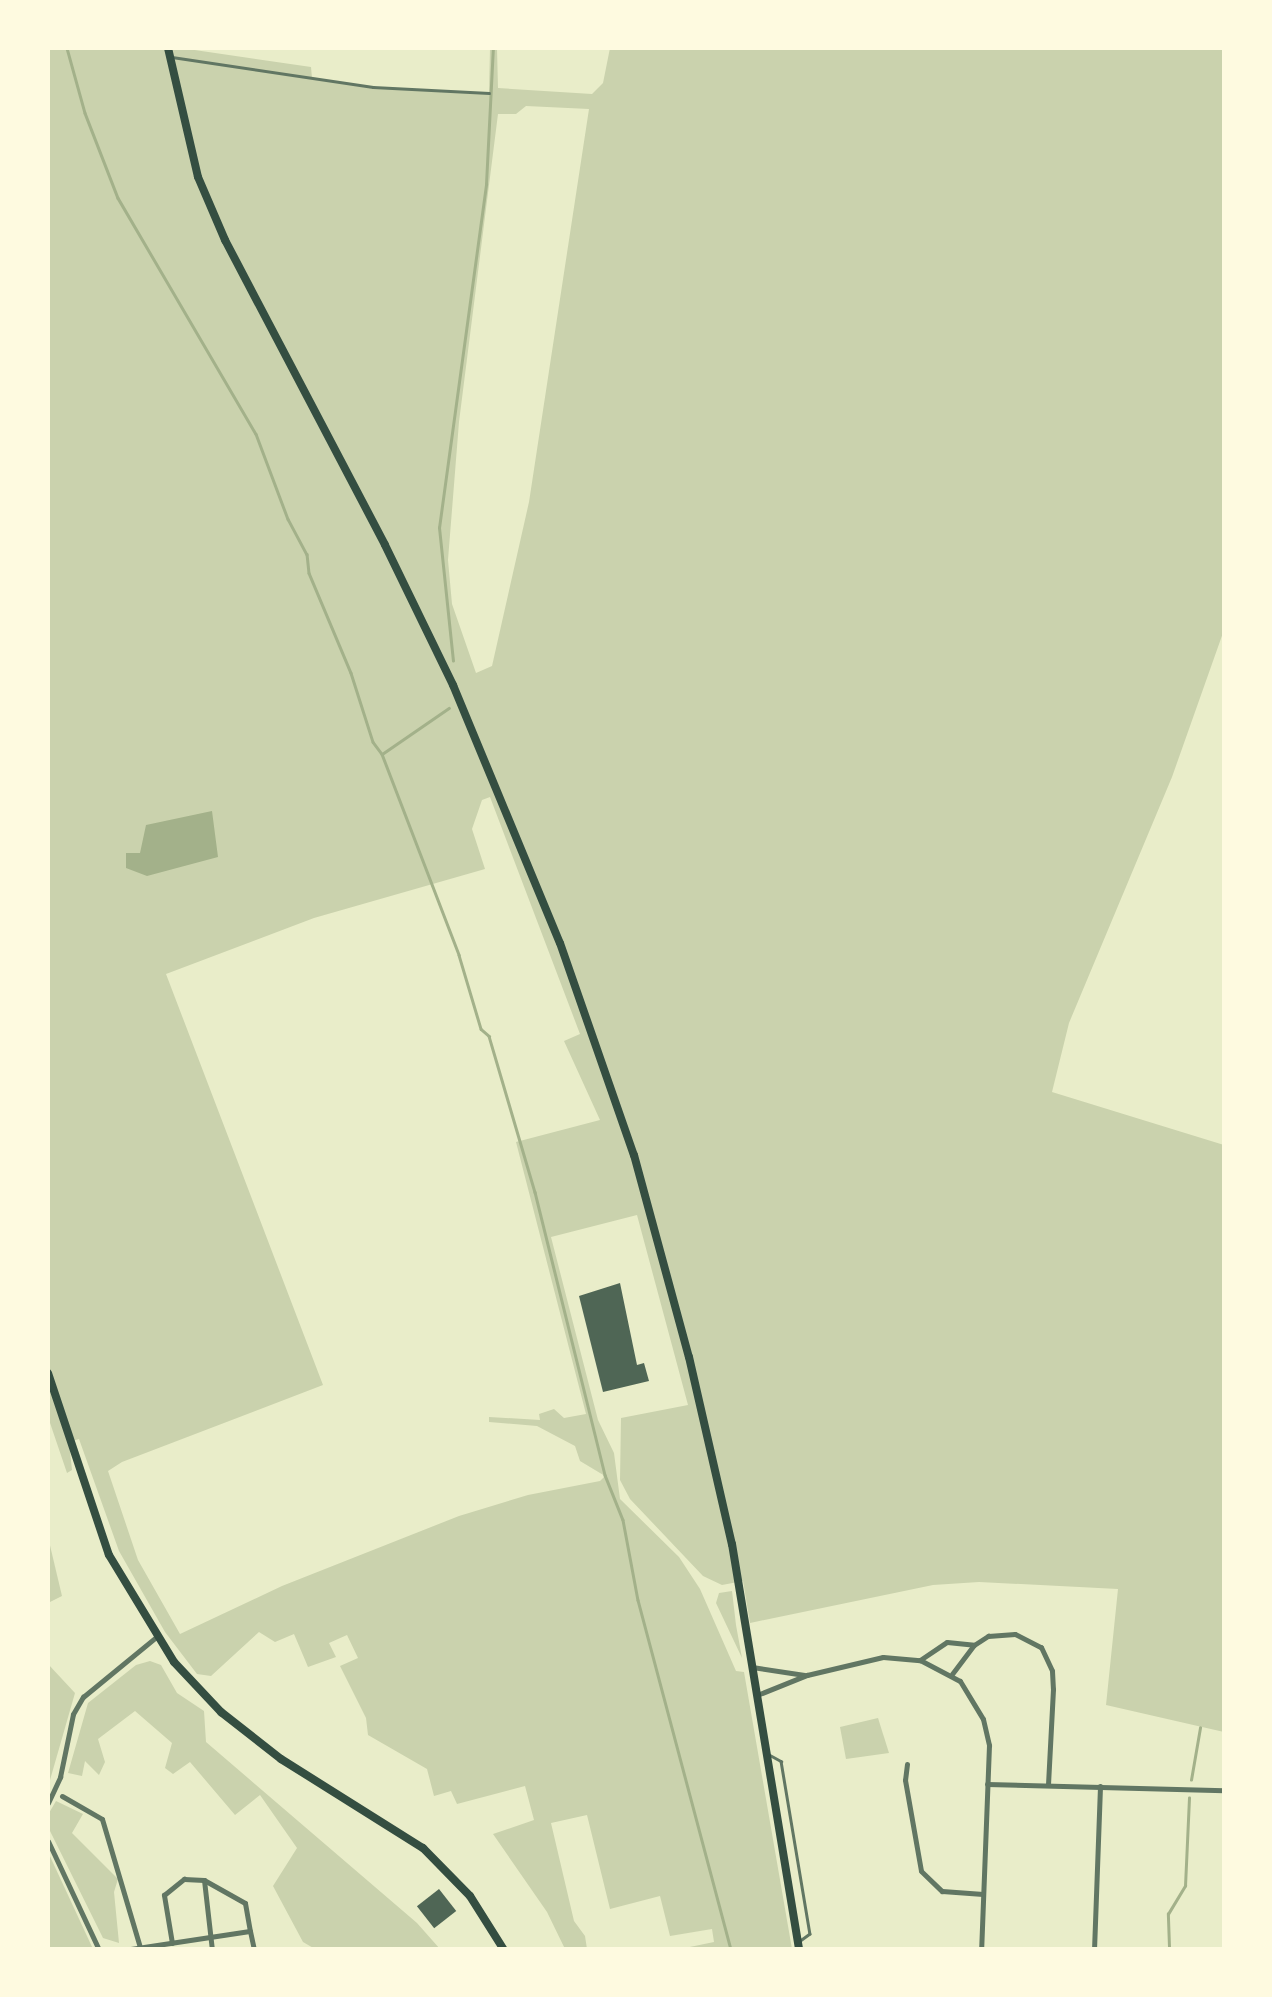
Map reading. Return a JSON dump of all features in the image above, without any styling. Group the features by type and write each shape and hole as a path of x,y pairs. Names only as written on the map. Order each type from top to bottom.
{"main road":[{"path":"169,52 198,177 225,240 444,668 560,942 634,1156 689,1356 732,1544 798,1946"},
{"path":"48,1373 109,1555 156,1638 195,1686 248,1735 423,1848 470,1896 504,1950"}],"street":[{"path":"920,1660 930,1649 947,1642 974,1645 1004,1633 1025,1637 1042,1647 1052,1671 1053,1689 1048,1784"},
{"path":"48,1803 60,1776 73,1714 83,1697 156,1638"},
{"path":"952,1674 974,1645"},
{"path":"757,1695 806,1675 883,1658 920,1660 952,1674 970,1693 983,1719 989,1745 981,1950"},
{"path":"752,1667 806,1675"},
{"path":"907,1764 905,1780 921,1872 942,1891 983,1894"},
{"path":"988,1784 1224,1790"},
{"path":"1094,1950 1100,1786"},
{"path":"62,1796 102,1819 140,1947"},
{"path":"48,1841 99,1950"},
{"path":"172,1942 166,1889 184,1879 204,1880 245,1903 254,1950"},
{"path":"204,1880 212,1950"},
{"path":"124,1950 250,1932"}],"lane":[{"path":"169,52 374,86 488,93"}],"shaded area":[{"path":"48,48 181,48 311,67 312,78 373,87 489,93 490,48 497,48 498,88 592,94 603,83 610,48 1224,48 1224,630 1172,777 1069,1023 1052,1092 1224,1145 1224,1732 1106,1705 1118,1589 979,1582 933,1585 750,1623 743,1581 722,1585 703,1576 630,1499 620,1480 621,1418 688,1405 637,1215 551,1237 598,1420 614,1453 620,1499 679,1557 700,1589 736,1671 744,1672 792,1949 680,1949 714,1942 712,1929 670,1936 660,1896 610,1909 587,1815 551,1823 574,1921 585,1936 587,1949 565,1949 547,1912 493,1834 534,1820 525,1786 457,1804 451,1791 434,1796 427,1769 368,1735 366,1718 340,1666 358,1658 347,1635 329,1643 336,1657 308,1667 294,1634 275,1642 259,1632 211,1676 197,1674 165,1632 119,1551 79,1439 69,1442 72,1470 67,1473 48,1417","holes":["526,106 589,109 529,502 492,666 476,673 452,604 448,560 459,422 498,114 516,114","490,797 580,1034 564,1041 600,1120 516,1142 586,1414 564,1418 554,1409 539,1414 540,1420 489,1417 489,1422 537,1426 575,1446 580,1461 605,1476 600,1481 528,1495 459,1516 282,1586 180,1634 138,1560 108,1471 122,1462 323,1385 166,974 314,918 485,869 472,829 482,800"]},
{"path":"212,811 218,857 147,876 126,868 126,853 140,853 146,825"},
{"path":"48,1537 62,1596 48,1603"},
{"path":"732,1591 742,1658 716,1603 719,1593"},
{"path":"150,1661 161,1665 177,1693 204,1711 206,1742 417,1923 440,1949 315,1949 303,1942 273,1886 297,1848 260,1795 235,1815 190,1762 173,1774 165,1768 172,1743 135,1711 98,1739 105,1762 99,1775 85,1761 82,1776 68,1773 88,1703 136,1665"},
{"path":"48,1664 75,1693 48,1787"},
{"path":"878,1718 889,1753 846,1759 840,1727"},
{"path":"56,1801 83,1814 72,1833 118,1879 114,1892 119,1943 103,1938 50,1831 49,1813"},
{"path":"48,1852 93,1949 48,1949"}],"building":[{"path":"620,1283 637,1365 644,1363 649,1381 603,1392 579,1296"},
{"path":"439,1889 456,1911 434,1928 417,1906"}],"waterway":[{"path":"67,48 85,113 118,198 256,434 288,519 307,554 309,573 351,673 373,742 382,754 459,955 481,1029 489,1036 535,1192 605,1475 623,1520 638,1600 731,1950"},
{"path":"453,661 439,528 486,184 493,48"},
{"path":"382,754 449,708"},
{"path":"1191,1780 1200,1728"},
{"path":"1169,1947 1168,1914 1185,1886 1189,1798"}]}
